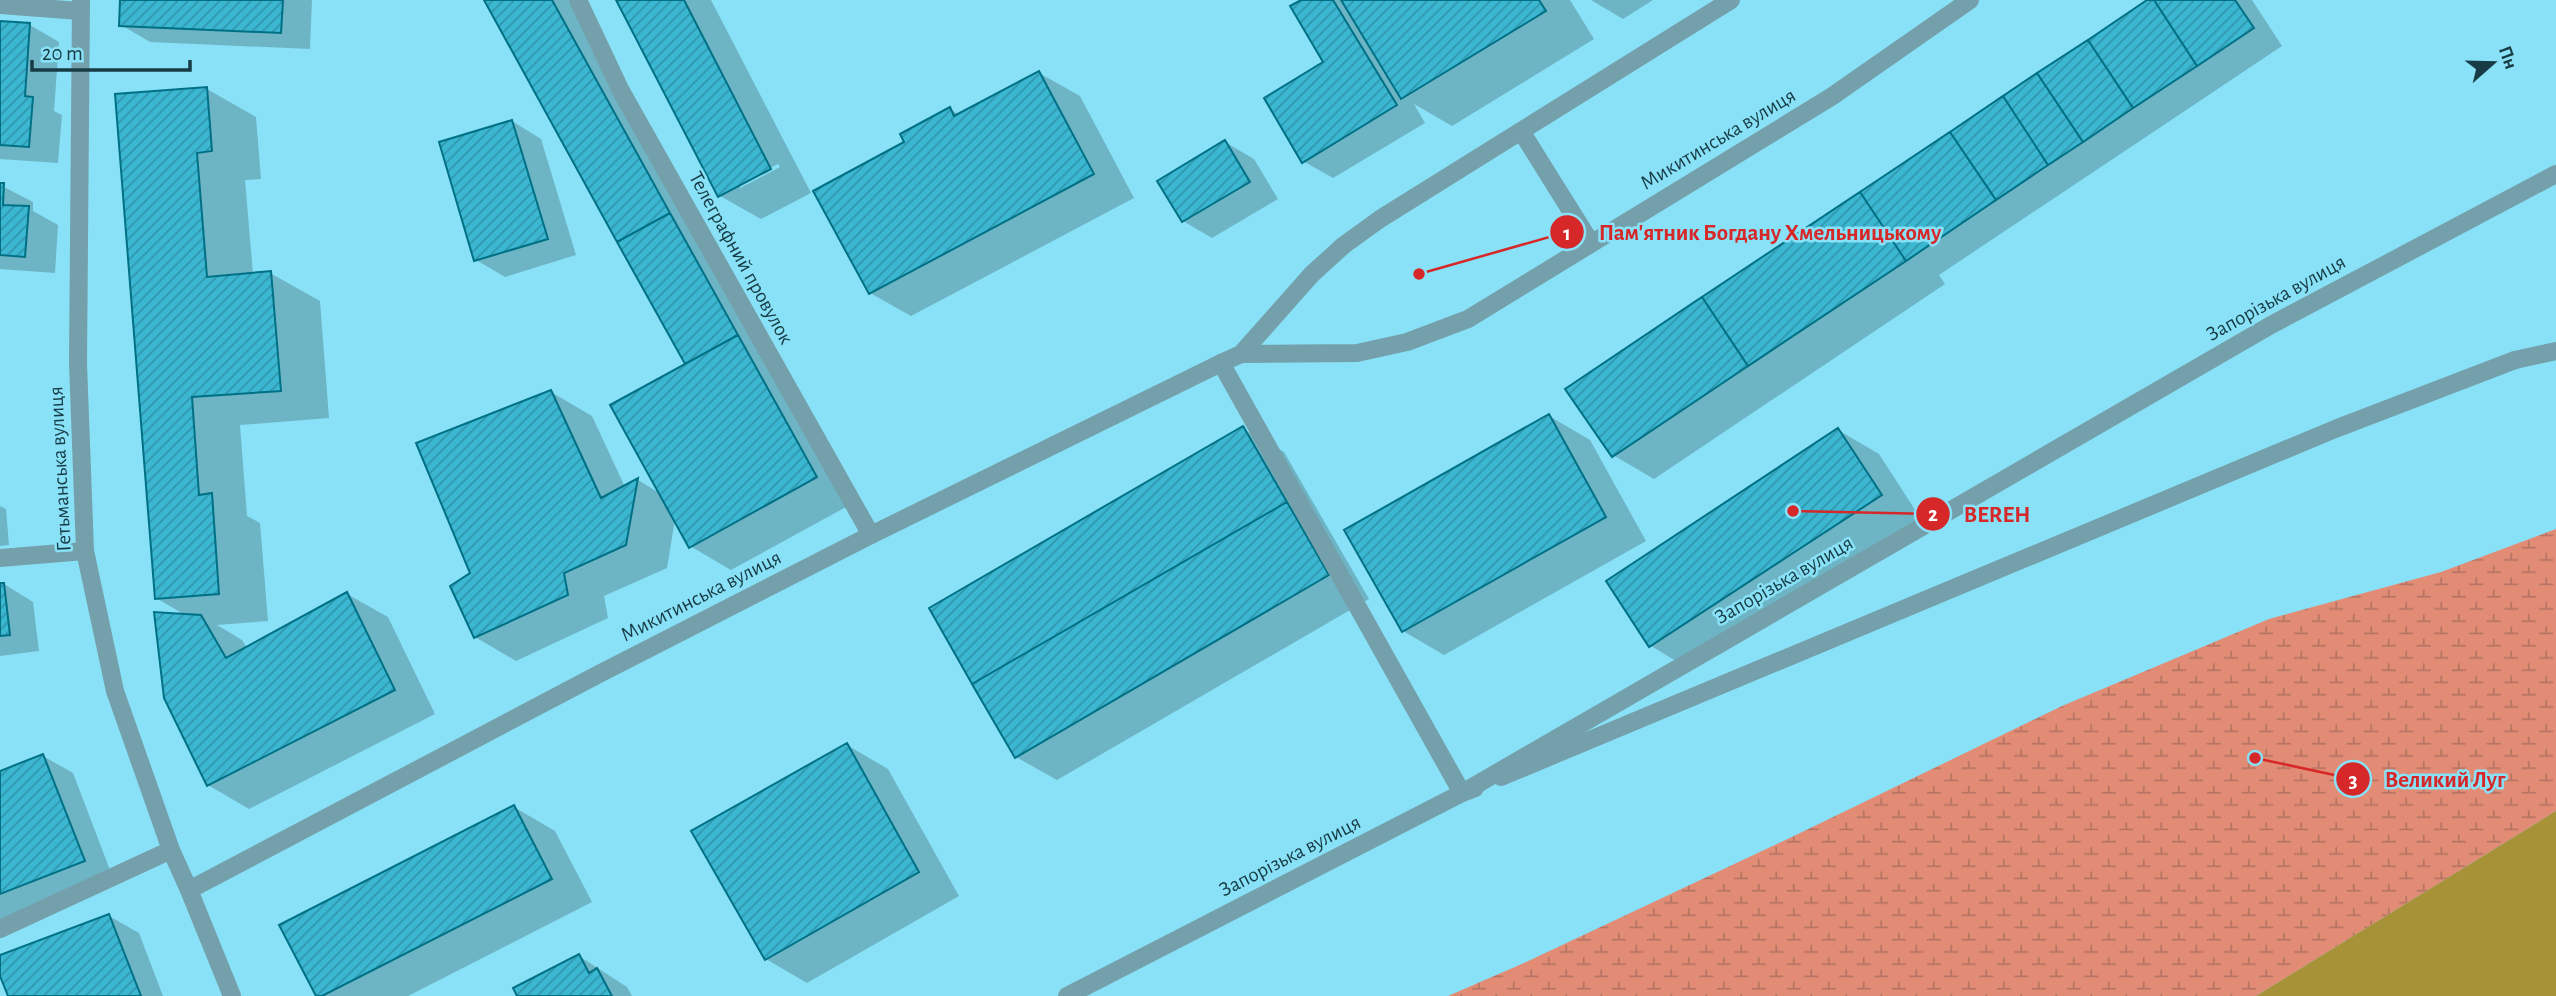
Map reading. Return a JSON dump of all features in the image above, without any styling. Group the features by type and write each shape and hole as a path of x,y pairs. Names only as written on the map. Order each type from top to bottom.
{"street":[{"name":"Телеграфний провулок","path":"578,0 621,91 871,535"},
{"name":"Микитинська вулиця","path":"1241,354 1312,274 1344,245 1380,219 1731,0"},
{"name":"Микитинська вулиця","path":"189,890 598,674 1221,362 1241,354 1357,353 1406,342 1468,319 1831,97 1970,0"},
{"path":"0,5 80,5"},
{"name":"Гетьманська вулиця","path":"80,5 78,363 85,551 115,691 170,850 232,996"},
{"path":"1521,131 1591,243"},
{"name":"Запорізька вулиця","path":"1067,996 1462,793 2271,325 2556,174"},
{"path":"1221,362 1462,793 2335,429 2515,360 2556,351"},
{"path":"0,558 85,551"},
{"path":"0,929 170,850"}],"green space":[{"path":"2556,529 2556,811 2256,996 1448,996 1796,835 2062,706 2269,619 2441,572"}],"shaded area":[{"path":"2556,811 2556,996 2256,996"}],"building":[{"path":"120,0 283,0 281,33 119,26"},
{"path":"484,0 552,0 670,213 617,242"},
{"path":"616,0 684,0 771,169 718,197"},
{"path":"1301,0 1333,0 1397,105 1302,163 1264,98 1323,62 1290,6"},
{"path":"1341,0 1539,0 1546,11 1401,99"},
{"path":"2147,0 2154,0 2197,66 2133,108 2088,40"},
{"path":"2154,0 2235,0 2254,28 2197,66"},
{"path":"0,21 30,23 25,96 33,97 29,147 0,145"},
{"path":"2088,40 2133,108 2083,142 2037,73"},
{"path":"1039,71 1094,174 869,294 813,191 904,142 900,134 950,107 954,116"},
{"path":"2037,73 2083,142 2048,165 2003,96"},
{"path":"207,87 212,151 197,153 207,277 271,271 281,391 192,397 199,495 212,493 219,594 155,599 115,94"},
{"path":"2003,96 2048,165 1996,200 1950,132"},
{"path":"512,120 548,239 474,261 439,142"},
{"path":"1950,132 1996,200 1906,261 1860,192"},
{"path":"1225,140 1250,182 1182,222 1157,181"},
{"path":"0,183 4,183 3,205 29,206 25,257 0,255"},
{"path":"1860,192 1906,261 1748,366 1702,297"},
{"path":"670,213 738,335 685,364 617,242"},
{"path":"1702,297 1748,366 1612,457 1565,389"},
{"path":"738,335 817,477 689,548 610,405"},
{"path":"551,390 601,498 638,478 626,545 564,573 568,595 474,638 450,586 470,573 416,443"},
{"path":"1549,414 1606,517 1402,632 1344,530"},
{"path":"1243,426 1287,502 972,684 929,608"},
{"path":"1838,428 1882,495 1649,647 1606,581"},
{"path":"1287,502 1329,575 1015,758 972,684"},
{"path":"0,583 4,583 10,635 0,636"},
{"path":"347,592 395,690 207,786 164,698 154,612 201,615 226,658"},
{"path":"847,743 919,872 765,960 691,831"},
{"path":"43,754 85,861 0,894 0,771"},
{"path":"514,805 552,879 322,996 316,996 279,925"},
{"path":"109,914 141,996 8,996 0,976 0,955"},
{"path":"579,954 589,973 597,968 612,996 517,996 513,988"}],"place":[{"name":"Пам'ятник Богдану Хмельницькому","path":"1419,274"},
{"name":"BEREH","path":"1793,511"},
{"name":"Великий Луг","path":"2255,758"}]}
